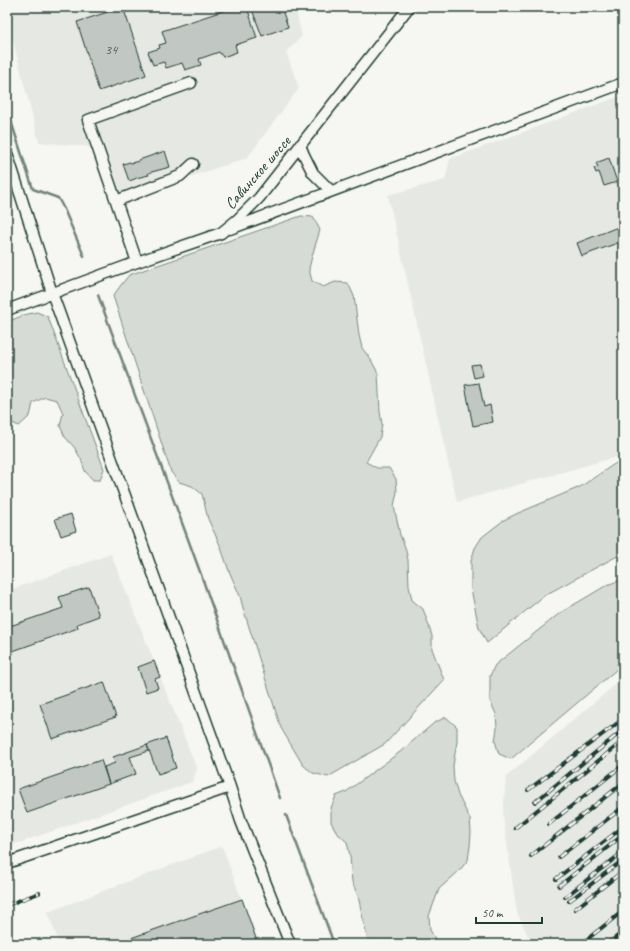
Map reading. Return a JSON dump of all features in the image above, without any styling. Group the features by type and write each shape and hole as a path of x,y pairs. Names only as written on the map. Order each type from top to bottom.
{"street":[{"name":"Савинское шоссе","path":"7,310 221,232 238,220 259,198 409,7"},
{"path":"137,262 88,120 191,83"},
{"path":"221,232 623,83"},
{"path":"300,145 314,173 331,191"},
{"path":"7,153 52,293 241,821 290,944"},
{"path":"116,201 180,176 193,164"},
{"path":"7,863 230,787"}],"shaded area":[{"path":"7,7 295,7 302,36 286,52 299,88 247,158 109,202 90,147 39,142 7,17"},
{"path":"623,95 623,455 457,502 388,195 445,180 450,159"},
{"path":"301,216 313,217 320,230 309,269 312,281 323,287 335,282 348,283 354,296 362,348 378,373 382,424 380,437 366,462 377,468 389,468 396,479 397,492 394,506 400,535 408,560 409,586 412,600 423,609 432,636 432,649 444,680 385,744 328,777 313,773 303,765 281,728 240,596 208,519 202,494 192,486 179,482 171,472 113,296 129,275"},
{"path":"37,312 48,317 104,469 100,480 93,480 85,471 81,459 74,447 65,437 60,426 63,413 57,400 45,397 33,403 30,416 19,426 7,421 7,322 24,315"},
{"path":"623,461 623,553 545,595 487,643 479,628 471,589 471,561 475,548 482,537 504,520 580,487 616,463"},
{"path":"111,554 197,769 192,782 7,847 7,574 13,589"},
{"path":"623,579 623,664 511,759 499,754 495,741 497,728 496,714 490,701 490,676 495,665 560,613 607,585"},
{"path":"623,678 623,944 532,944 517,913 503,816 506,777"},
{"path":"446,717 457,727 457,741 453,766 454,781 458,795 470,819 471,832 468,860 459,871 439,889 429,916 430,930 438,944 371,944 367,937 358,896 352,882 350,856 347,842 337,833 331,822 331,808 336,796 346,792 400,752 434,723"},
{"path":"222,846 258,944 59,944 48,912"}],"building":[{"path":"123,7 146,75 99,91 77,22"},
{"path":"235,7 247,7 257,38 235,45 237,52 223,57 219,52 199,59 201,65 185,70 182,63 166,68 164,62 153,65 148,52 160,48 159,45 166,43 162,31"},
{"path":"251,7 281,7 288,27 262,36"},
{"path":"165,151 170,167 148,173 149,175 129,181 123,164 139,161"},
{"path":"609,158 617,182 604,186 599,172 596,173 594,168 598,167 596,163"},
{"path":"618,227 623,241 582,256 577,243"},
{"path":"480,364 483,376 474,378 471,365"},
{"path":"479,383 484,407 490,405 493,422 473,426 465,385"},
{"path":"71,514 76,531 61,536 55,519"},
{"path":"89,587 99,616 77,624 78,628 7,653 7,627 63,608 59,597"},
{"path":"154,661 160,677 155,679 158,688 146,692 138,667"},
{"path":"104,682 116,717 52,739 40,704"},
{"path":"166,738 176,768 158,774 147,745"},
{"path":"147,745 149,751 130,757 136,774 109,784 104,767 115,763 113,757"},
{"path":"101,760 109,784 27,813 18,789"},
{"path":"242,899 258,944 130,944 128,939"}],"waterway":[{"path":"7,109 33,189 58,198 84,256"},
{"path":"98,295 199,569 280,798"},
{"path":"286,815 334,944"}],"railway":[{"path":"528,790 623,719"},
{"path":"535,802 623,730"},
{"path":"515,828 623,741"},
{"path":"549,824 623,765"},
{"path":"531,856 623,783"},
{"path":"559,857 623,807"},
{"path":"556,879 623,827"},
{"path":"559,886 623,835"},
{"path":"565,897 623,852"},
{"path":"569,901 623,860"},
{"path":"575,909 623,871"},
{"path":"7,905 39,893"},
{"path":"581,944 623,911"},
{"path":"607,944 623,932"}]}
